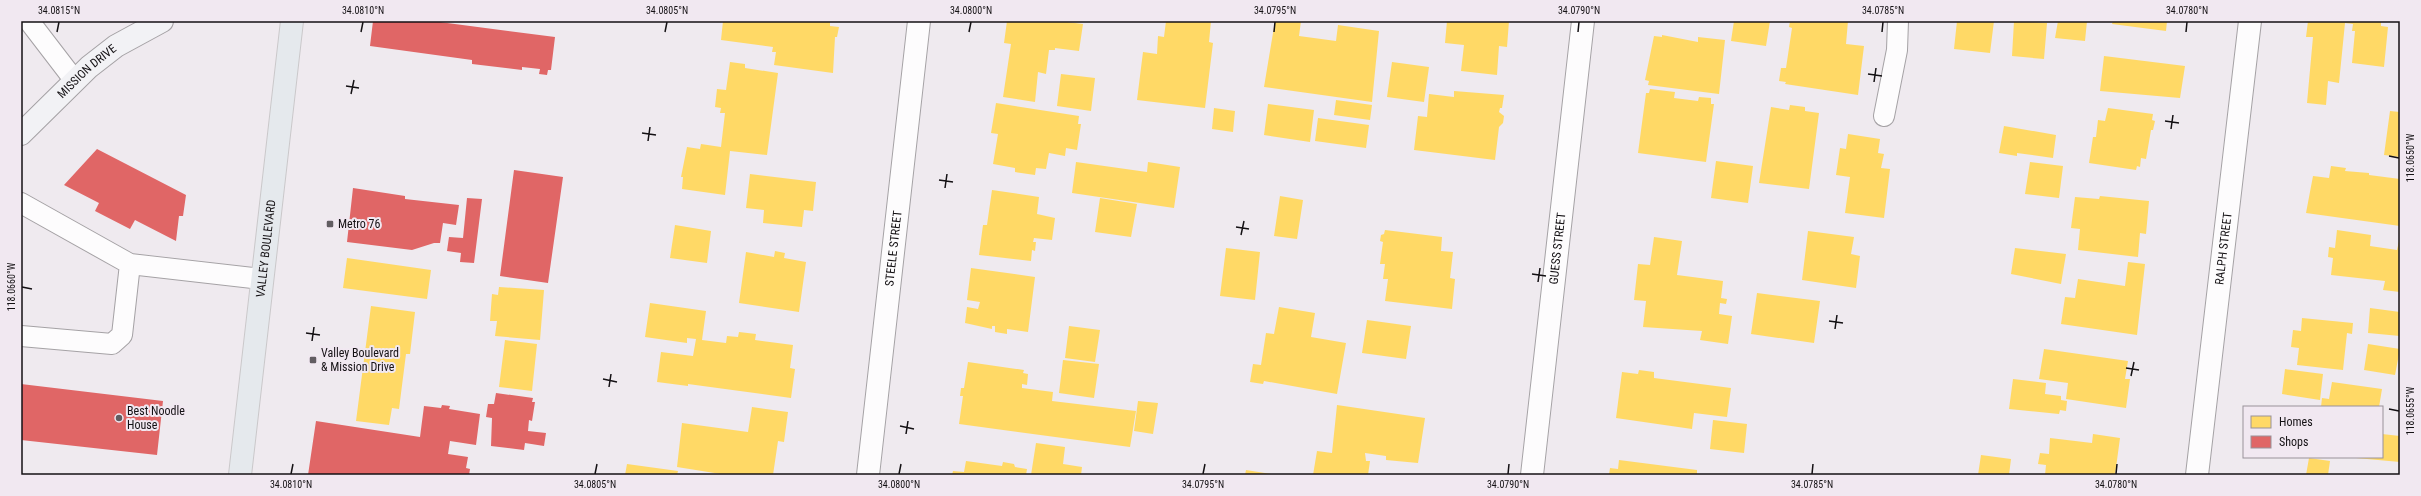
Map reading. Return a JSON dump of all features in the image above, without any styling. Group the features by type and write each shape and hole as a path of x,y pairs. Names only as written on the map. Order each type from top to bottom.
{"main road":[{"name":"MISSION DRIVE","path":"21,134 75,81 116,46 162,21"},
{"name":"VALLEY BOULEVARD","path":"240,475 292,21"}],"street":[{"name":"STEELE STREET","path":"868,475 919,21"},
{"name":"GUESS STREET","path":"1532,475 1583,21"},
{"name":"RALPH STREET","path":"2197,475 2250,21"}],"lane":[{"path":"29,21 75,81"},
{"path":"1884,116 1896,50 1898,21"},
{"path":"21,203 130,264 262,279"},
{"path":"21,336 112,344 122,335 130,264"}],"building: Homes":[{"path":"723,21 830,21 830,26 839,27 837,37 835,37 833,73 774,65 776,52 772,52 773,47 721,40"},
{"path":"1007,21 1059,21 1083,24 1079,51 1055,48 1055,50 1049,50 1046,74 1038,72 1035,102 1003,97 1011,44 1004,43"},
{"path":"1166,21 1211,21 1209,42 1213,43 1205,108 1137,100 1143,52 1157,54 1158,36 1164,37"},
{"path":"1275,21 1301,21 1299,36 1336,41 1338,25 1379,31 1372,102 1264,87"},
{"path":"1447,21 1509,21 1507,47 1499,46 1497,75 1461,71 1464,45 1445,43"},
{"path":"1734,21 1770,21 1766,46 1731,41"},
{"path":"1790,21 1848,21 1846,44 1864,46 1858,95 1785,84 1786,82 1779,81 1781,68 1786,68 1792,28 1789,27"},
{"path":"1957,21 1994,21 1990,53 1954,49"},
{"path":"2014,21 2047,23 2044,59 2012,56"},
{"path":"2058,21 2087,21 2085,41 2055,38"},
{"path":"2113,21 2167,21 2166,31 2112,24"},
{"path":"2308,21 2381,21 2381,26 2388,27 2384,67 2352,63 2355,31 2352,31 2353,24 2345,23 2339,83 2328,81 2326,105 2307,103 2313,37 2306,37"},
{"path":"1662,35 1698,42 1698,37 1725,40 1719,94 1648,85 1649,81 1645,80 1654,36 1662,37"},
{"path":"2104,56 2185,66 2180,98 2100,91"},
{"path":"730,62 745,64 745,68 778,73 767,155 730,151 725,195 682,189 683,177 681,177 687,147 700,149 701,144 721,147 725,113 720,113 721,108 715,107 717,89 726,90"},
{"path":"1392,62 1429,67 1424,102 1387,97"},
{"path":"1061,74 1095,78 1091,111 1057,106"},
{"path":"1650,89 1675,92 1674,98 1698,101 1699,97 1711,98 1711,104 1714,104 1706,162 1638,153 1646,93 1649,93"},
{"path":"1454,91 1504,95 1502,108 1500,108 1499,112 1504,116 1503,123 1499,127 1495,160 1414,150 1418,116 1427,117 1429,94 1454,97"},
{"path":"1336,100 1372,105 1370,120 1334,115"},
{"path":"996,103 1079,116 1078,124 1081,124 1077,150 1066,148 1065,156 1049,153 1046,169 1036,168 1035,175 1015,172 1015,168 993,164 998,134 991,133"},
{"path":"1268,104 1314,110 1310,142 1264,135"},
{"path":"1790,105 1805,107 1805,111 1819,113 1809,189 1759,183 1771,107 1789,110"},
{"path":"1214,108 1235,111 1233,132 1212,129"},
{"path":"2108,108 2153,114 2152,120 2155,121 2153,130 2151,130 2146,159 2141,158 2140,167 2137,166 2136,170 2089,163 2093,137 2096,137 2098,120 2105,121"},
{"path":"2390,111 2400,112 2400,157 2384,155"},
{"path":"1318,118 1369,125 1366,148 1315,141"},
{"path":"2004,126 2056,135 2053,158 2017,153 2017,156 1999,153"},
{"path":"1848,134 1880,139 1878,153 1884,154 1881,168 1890,169 1884,218 1845,213 1850,177 1836,175 1840,148 1846,149"},
{"path":"1716,161 1753,166 1748,203 1711,198"},
{"path":"1076,162 1147,172 1148,162 1180,167 1174,208 1072,193"},
{"path":"2030,162 2063,166 2059,198 2025,194"},
{"path":"2331,166 2346,168 2345,171 2369,173 2369,175 2400,179 2400,226 2306,213 2313,176 2329,178"},
{"path":"750,174 816,182 813,211 804,210 802,227 763,223 764,210 746,208"},
{"path":"992,190 1039,197 1037,214 1055,218 1052,240 1034,238 1033,242 1036,242 1035,251 1032,250 1031,261 979,255 983,225 987,225"},
{"path":"1280,196 1303,200 1297,239 1274,236"},
{"path":"2100,196 2149,201 2146,234 2140,233 2138,257 2078,250 2080,229 2071,228 2075,197 2099,199"},
{"path":"1100,198 1137,204 1131,237 1095,232"},
{"path":"675,225 711,231 707,263 670,258"},
{"path":"1385,230 1442,237 1441,251 1453,252 1450,278 1455,279 1452,309 1385,301 1388,279 1383,279 1385,264 1380,264 1383,242 1380,241 1381,235 1384,234"},
{"path":"2337,230 2371,235 2370,246 2397,250 2400,237 2400,292 2383,290 2385,281 2331,275 2333,258 2328,257 2329,247 2335,248"},
{"path":"1808,231 1854,237 1851,254 1860,256 1856,288 1802,280"},
{"path":"1654,237 1682,241 1677,275 1723,281 1721,298 1727,299 1726,304 1720,303 1719,314 1732,316 1728,344 1700,340 1702,331 1643,327 1646,301 1634,300 1638,264 1650,265"},
{"path":"1226,248 1260,252 1255,300 1220,296"},
{"path":"2015,248 2066,254 2061,284 2011,274"},
{"path":"775,251 785,253 784,258 806,262 799,312 739,303 746,252 774,257"},
{"path":"347,258 431,270 427,299 343,288"},
{"path":"2128,262 2145,264 2137,335 2061,324 2065,297 2075,298 2078,279 2125,286"},
{"path":"971,268 1035,277 1028,332 1007,329 1007,334 995,332 995,326 992,326 992,329 965,323 967,307 978,309 980,302 967,300"},
{"path":"499,287 544,290 540,340 495,336 497,321 490,321 492,294 498,295"},
{"path":"1757,293 1820,301 1814,343 1751,334"},
{"path":"650,303 706,311 702,340 726,343 727,336 738,337 739,332 756,334 755,340 793,345 790,368 795,369 791,398 688,384 688,386 657,382 661,352 693,356 696,339 687,338 687,343 645,337"},
{"path":"371,306 415,312 410,354 406,354 399,409 392,408 389,425 356,421"},
{"path":"1279,307 1315,313 1311,337 1346,343 1337,394 1264,381 1263,384 1250,382 1253,364 1261,365 1266,333 1274,334"},
{"path":"2370,308 2400,312 2400,336 2368,333"},
{"path":"2302,318 2353,323 2352,334 2347,333 2343,370 2297,365 2299,348 2291,347 2293,330 2301,331"},
{"path":"1367,320 1411,326 1406,359 1362,353"},
{"path":"1069,326 1100,330 1095,362 1065,358"},
{"path":"505,340 537,344 532,391 499,387"},
{"path":"2368,344 2400,349 2395,375 2364,370"},
{"path":"2044,349 2128,361 2125,379 2130,379 2126,408 2066,399 2068,383 2039,379"},
{"path":"1063,360 1099,364 1094,398 1059,393"},
{"path":"968,362 1024,370 1023,373 1028,374 1027,385 1022,384 1022,388 1053,392 1052,401 1136,411 1130,447 959,424 963,396 960,396 961,388 964,388"},
{"path":"2285,369 2323,374 2320,400 2282,394"},
{"path":"1639,370 1654,372 1654,378 1731,388 1727,417 1694,413 1692,429 1616,418 1622,372 1638,374"},
{"path":"2013,379 2046,383 2045,394 2061,396 2061,400 2067,401 2066,411 2060,410 2059,414 2009,409"},
{"path":"2332,382 2382,389 2379,406 2321,406 2322,398 2329,399"},
{"path":"1138,401 1158,403 1153,434 1134,431"},
{"path":"1337,405 1425,418 1418,463 1386,460 1386,456 1365,453 1366,461 1370,461 1368,475 1313,475 1317,451 1332,453"},
{"path":"752,407 788,412 784,442 778,441 773,475 727,475 677,467 682,423 748,432"},
{"path":"1713,420 1747,424 1744,453 1710,449"},
{"path":"2093,434 2120,438 2115,475 2045,475 2046,465 2038,464 2040,453 2049,454 2050,438 2092,443"},
{"path":"2383,434 2400,436 2400,462 2356,458 2383,458"},
{"path":"1036,443 1065,447 1063,464 1082,467 1081,475 1031,475"},
{"path":"1981,455 2011,459 2009,475 1978,475"},
{"path":"2309,458 2330,461 2328,475 2306,475"},
{"path":"1619,460 1697,470 1697,475 1609,475 1610,468 1618,469"},
{"path":"966,461 1002,466 1003,462 1014,464 1015,467 1027,469 1026,475 952,475 953,471 964,472"},
{"path":"627,464 678,471 677,475 625,475"},
{"path":"1246,470 1271,474 1271,475 1245,475"}],"building: Shops":[{"path":"373,21 432,21 555,37 551,70 548,70 547,75 539,74 540,69 522,67 522,70 472,64 472,60 370,46"},
{"path":"97,149 186,195 183,216 179,216 176,241 135,220 130,229 95,211 99,203 64,185"},
{"path":"514,170 563,177 548,283 500,276"},
{"path":"353,188 405,196 405,199 459,205 456,225 443,223 440,243 434,243 412,250 347,242"},
{"path":"467,198 482,199 474,263 460,262 461,253 447,251 449,237 463,238"},
{"path":"21,384 163,401 157,455 21,440"},
{"path":"496,393 533,398 532,402 535,402 532,421 529,420 528,431 546,433 544,446 525,443 524,450 491,446 492,418 486,417 488,404 494,404"},
{"path":"442,405 450,406 449,409 480,414 476,445 450,441 448,454 468,457 466,468 470,469 469,475 308,475 316,421 420,437 424,406 441,408"}],"place":[{"name":"Metro 76","path":"330,224"},
{"name":"Valley Boulevard & Mission Drive","path":"313,360"},
{"name":"Best Noodle House","path":"119,418"}]}
